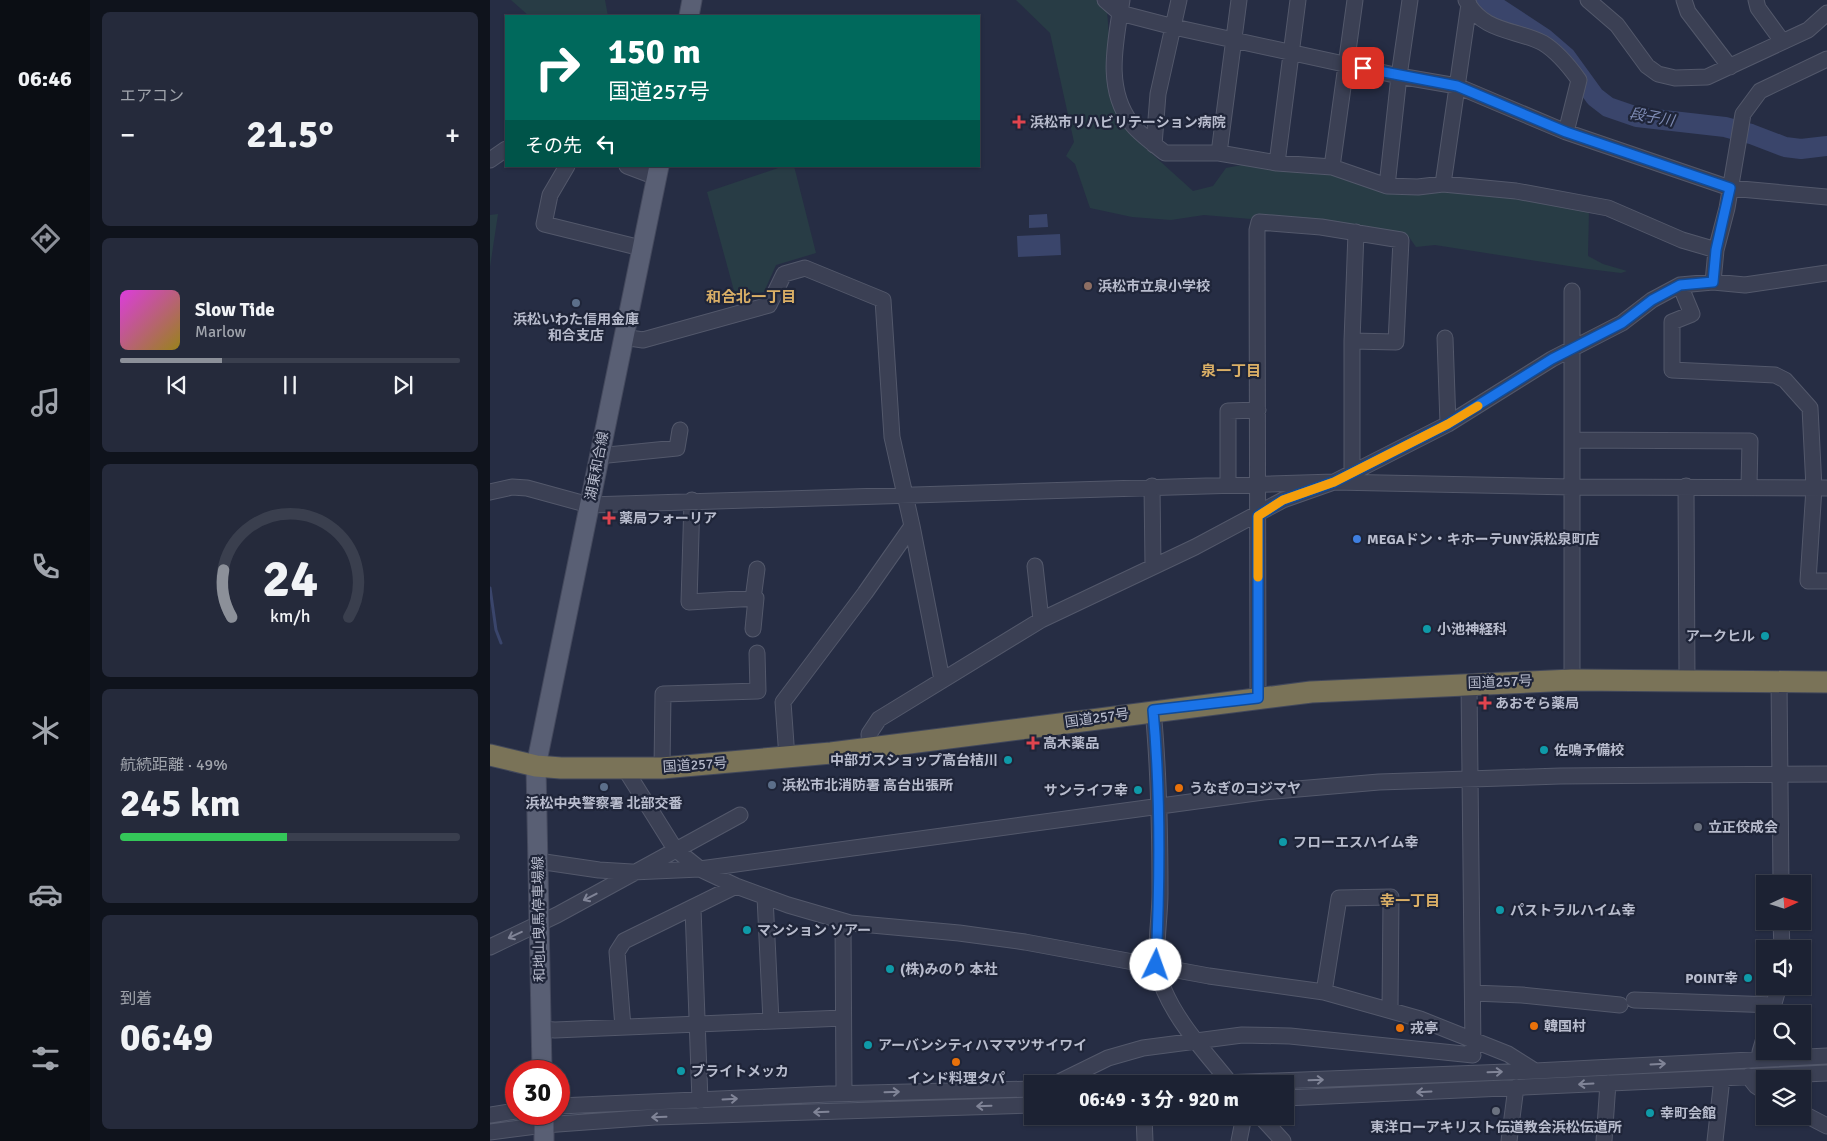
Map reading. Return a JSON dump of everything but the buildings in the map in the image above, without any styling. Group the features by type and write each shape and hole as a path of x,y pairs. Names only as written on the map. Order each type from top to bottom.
{"highway":[{"name":"国道257号","path":"490,755 536,766 625,769 662,768 787,758 1153,710 1311,692 1572,680 1827,682"}],"main road":[{"path":"689,15 692,0"},
{"name":"湖東和合線","path":"536,766 598,456 658,172"},
{"name":"和地山曳馬停車場線","path":"536,766 542,1060"}],"street":[{"path":"1105,0 1174,27 1399,76 1457,86 1566,132 1730,188 1827,198"},
{"path":"1154,145 1158,94 1179,0"},
{"path":"1219,153 1232,40 1239,0"},
{"path":"1277,163 1298,0"},
{"path":"1332,167 1355,0"},
{"path":"1387,186 1399,76 1410,0"},
{"path":"1588,0 1609,16 1647,66 1658,74 1675,78 1694,79 1707,77 1808,30 1827,13"},
{"path":"1684,0 1688,12 1730,67"},
{"path":"1756,0 1758,8 1782,41"},
{"path":"1444,184 1468,2"},
{"path":"1468,2 1482,19 1509,33 1543,43 1564,59 1579,80 1566,132"},
{"path":"1121,6 1112,70 1114,83 1121,106 1131,123 1165,153 1219,153 1277,163 1332,167 1387,186 1418,187 1444,184 1516,191 1608,208 1682,240 1716,250"},
{"path":"1713,282 1716,250 1730,188 1743,114 1760,91 1827,59"},
{"path":"490,160 505,150"},
{"path":"566,167 550,194 544,224 641,248"},
{"path":"632,167 658,172"},
{"path":"1258,698 1259,222 1293,223 1400,240 1396,342 1352,341"},
{"path":"1352,472 1352,341 1356,232"},
{"path":"623,337 643,340 769,305 784,274 806,268 883,300 892,437 912,526 942,680"},
{"path":"870,748 869,734 879,719 1041,620 1258,516 1283,500 1334,482 1448,424 1552,359 1622,323 1652,300 1680,285 1713,282 1745,285 1827,273"},
{"path":"1680,285 1692,314 1672,322 1672,370 1775,375 1785,380 1810,408 1820,488 1808,581 1827,581"},
{"path":"1572,291 1572,680"},
{"path":"1445,338 1448,424"},
{"path":"1228,484 1228,411 1258,410"},
{"path":"598,456 677,448 680,430"},
{"path":"1573,440 1750,441 1749,486"},
{"path":"490,492 512,487 527,488 589,505 692,500 1258,483 1334,482 1820,488"},
{"path":"1152,486 1153,566"},
{"path":"1686,486 1687,681"},
{"path":"692,500 689,602 756,598 753,629"},
{"path":"787,758 783,702 866,593 912,526"},
{"path":"1035,566 1041,620"},
{"path":"753,599 757,569"},
{"path":"662,768 664,694 758,691 757,653"},
{"path":"1779,681 1781,875"},
{"path":"1469,684 1474,1073"},
{"path":"1153,710 1160,895 1156,965 1164,991 1197,1042 1224,1075"},
{"path":"625,769 675,849 700,869 736,886 765,896 842,921 972,934 1156,965 1219,978 1324,992 1390,1010 1473,1048"},
{"path":"538,861 563,866 632,872 700,869 1284,790 1379,782 1827,774"},
{"path":"490,947 608,887 632,872 740,815"},
{"path":"623,1027 617,952 624,941 736,886"},
{"path":"765,896 771,1021"},
{"path":"1324,992 1340,898 1391,897 1390,1010"},
{"path":"692,908 700,1100"},
{"path":"842,921 844,1093"},
{"path":"1473,992 1627,1003 1756,1009"},
{"path":"541,1029 844,1018"},
{"path":"1073,1075 1108,1058 1143,1048 1242,1035 1290,1036 1473,1048 1508,1054 1534,1071"},
{"path":"1811,1057 1827,1056"},
{"path":"1294,1080 1534,1071 1756,1059"},
{"path":"1294,1098 1827,1073"},
{"path":"1748,1076 1756,1086"},
{"path":"1715,1141 1722,1078"},
{"path":"1604,1141 1608,1083"},
{"path":"1509,1141 1516,1087"},
{"path":"570,1106 844,1093 1024,1089"},
{"path":"490,1132 655,1117 1024,1104"},
{"path":"490,1115 505,1113"},
{"path":"1811,1118 1827,1126"},
{"path":"1144,1125 1145,1141"},
{"path":"1238,1141 1242,1125"},
{"path":"1268,1125 1283,1141"}],"shaded area":[{"path":"511,0 605,0 608,15 528,15"},
{"path":"1016,0 1096,0 1107,11 1109,36 1106,69 1113,105 1141,144 1193,191 1213,186 1226,168 1252,163 1452,188 1589,210 1588,256 1603,264 1627,271 1621,273 1588,269 1435,245 1416,247 1409,237 1256,215 1251,219 1204,215 1171,220 1132,217 1090,208 1075,164 1066,156 1074,142 1050,33"},
{"path":"781,167 794,167 816,253 776,265 764,292 736,298 707,192"},
{"path":"498,214 490,267 490,215"}],"water":[{"path":"1047,214 1048,227 1029,228 1029,215"},
{"path":"1060,234 1061,255 1018,257 1017,236"}],"waterway":[{"name":"段子川","path":"1486,0 1544,38 1566,57 1595,97 1608,107 1637,117 1725,127 1751,134 1785,147 1801,149 1827,146"},
{"path":"490,588 496,630 501,643"}],"slow traffic":[{"path":"1258,577 1258,516 1283,500 1334,482 1448,424 1478,406"}],"place":[{"name":"浜松市リハビリテーション病院","path":"1019,122"},
{"name":"浜松市立泉小学校","path":"1088,286"},
{"name":"浜松いわた信用金庫 和合支店","path":"576,303"},
{"name":"薬局フォーリア","path":"609,518"},
{"name":"MEGAドン・キホーテUNY浜松泉町店","path":"1357,539"},
{"name":"小池神経科","path":"1427,629"},
{"name":"アークヒル","path":"1765,636"},
{"name":"あおぞら薬局","path":"1485,703"},
{"name":"高木薬品","path":"1033,743"},
{"name":"佐鳴予備校","path":"1544,750"},
{"name":"中部ガスショップ高台桔川","path":"1008,760"},
{"name":"浜松市北消防署 高台出張所","path":"772,785"},
{"name":"浜松中央警察署 北部交番","path":"604,787"},
{"name":"うなぎのコジマヤ","path":"1179,788"},
{"name":"サンライフ幸","path":"1138,790"},
{"name":"立正佼成会","path":"1698,827"},
{"name":"フローエスハイム幸","path":"1283,842"},
{"name":"パストラルハイム幸","path":"1500,910"},
{"name":"マンション ソアー","path":"747,930"},
{"name":"(株)みのり 本社","path":"890,969"},
{"name":"POINT幸","path":"1748,978"},
{"name":"韓国村","path":"1534,1026"},
{"name":"戎亭","path":"1400,1028"},
{"name":"アーバンシティハママツサイワイ","path":"868,1045"},
{"name":"インド料理タパ","path":"956,1062"},
{"name":"ブライトメッカ","path":"681,1071"},
{"name":"東洋ローアキリスト伝道教会浜松伝道所","path":"1496,1111"},
{"name":"幸町会館","path":"1650,1113"}],"district":[{"name":"和合北一丁目","path":"751,297"},
{"name":"泉一丁目","path":"1231,371"},
{"name":"幸一丁目","path":"1410,901"}],"route":[{"path":"1156,965 1160,895 1153,710 1258,698 1258,516 1283,500 1334,482 1448,424 1552,359 1622,323 1652,300 1680,285 1713,282 1716,250 1722,232 1730,188 1600,145 1457,86 1363,68"}]}
